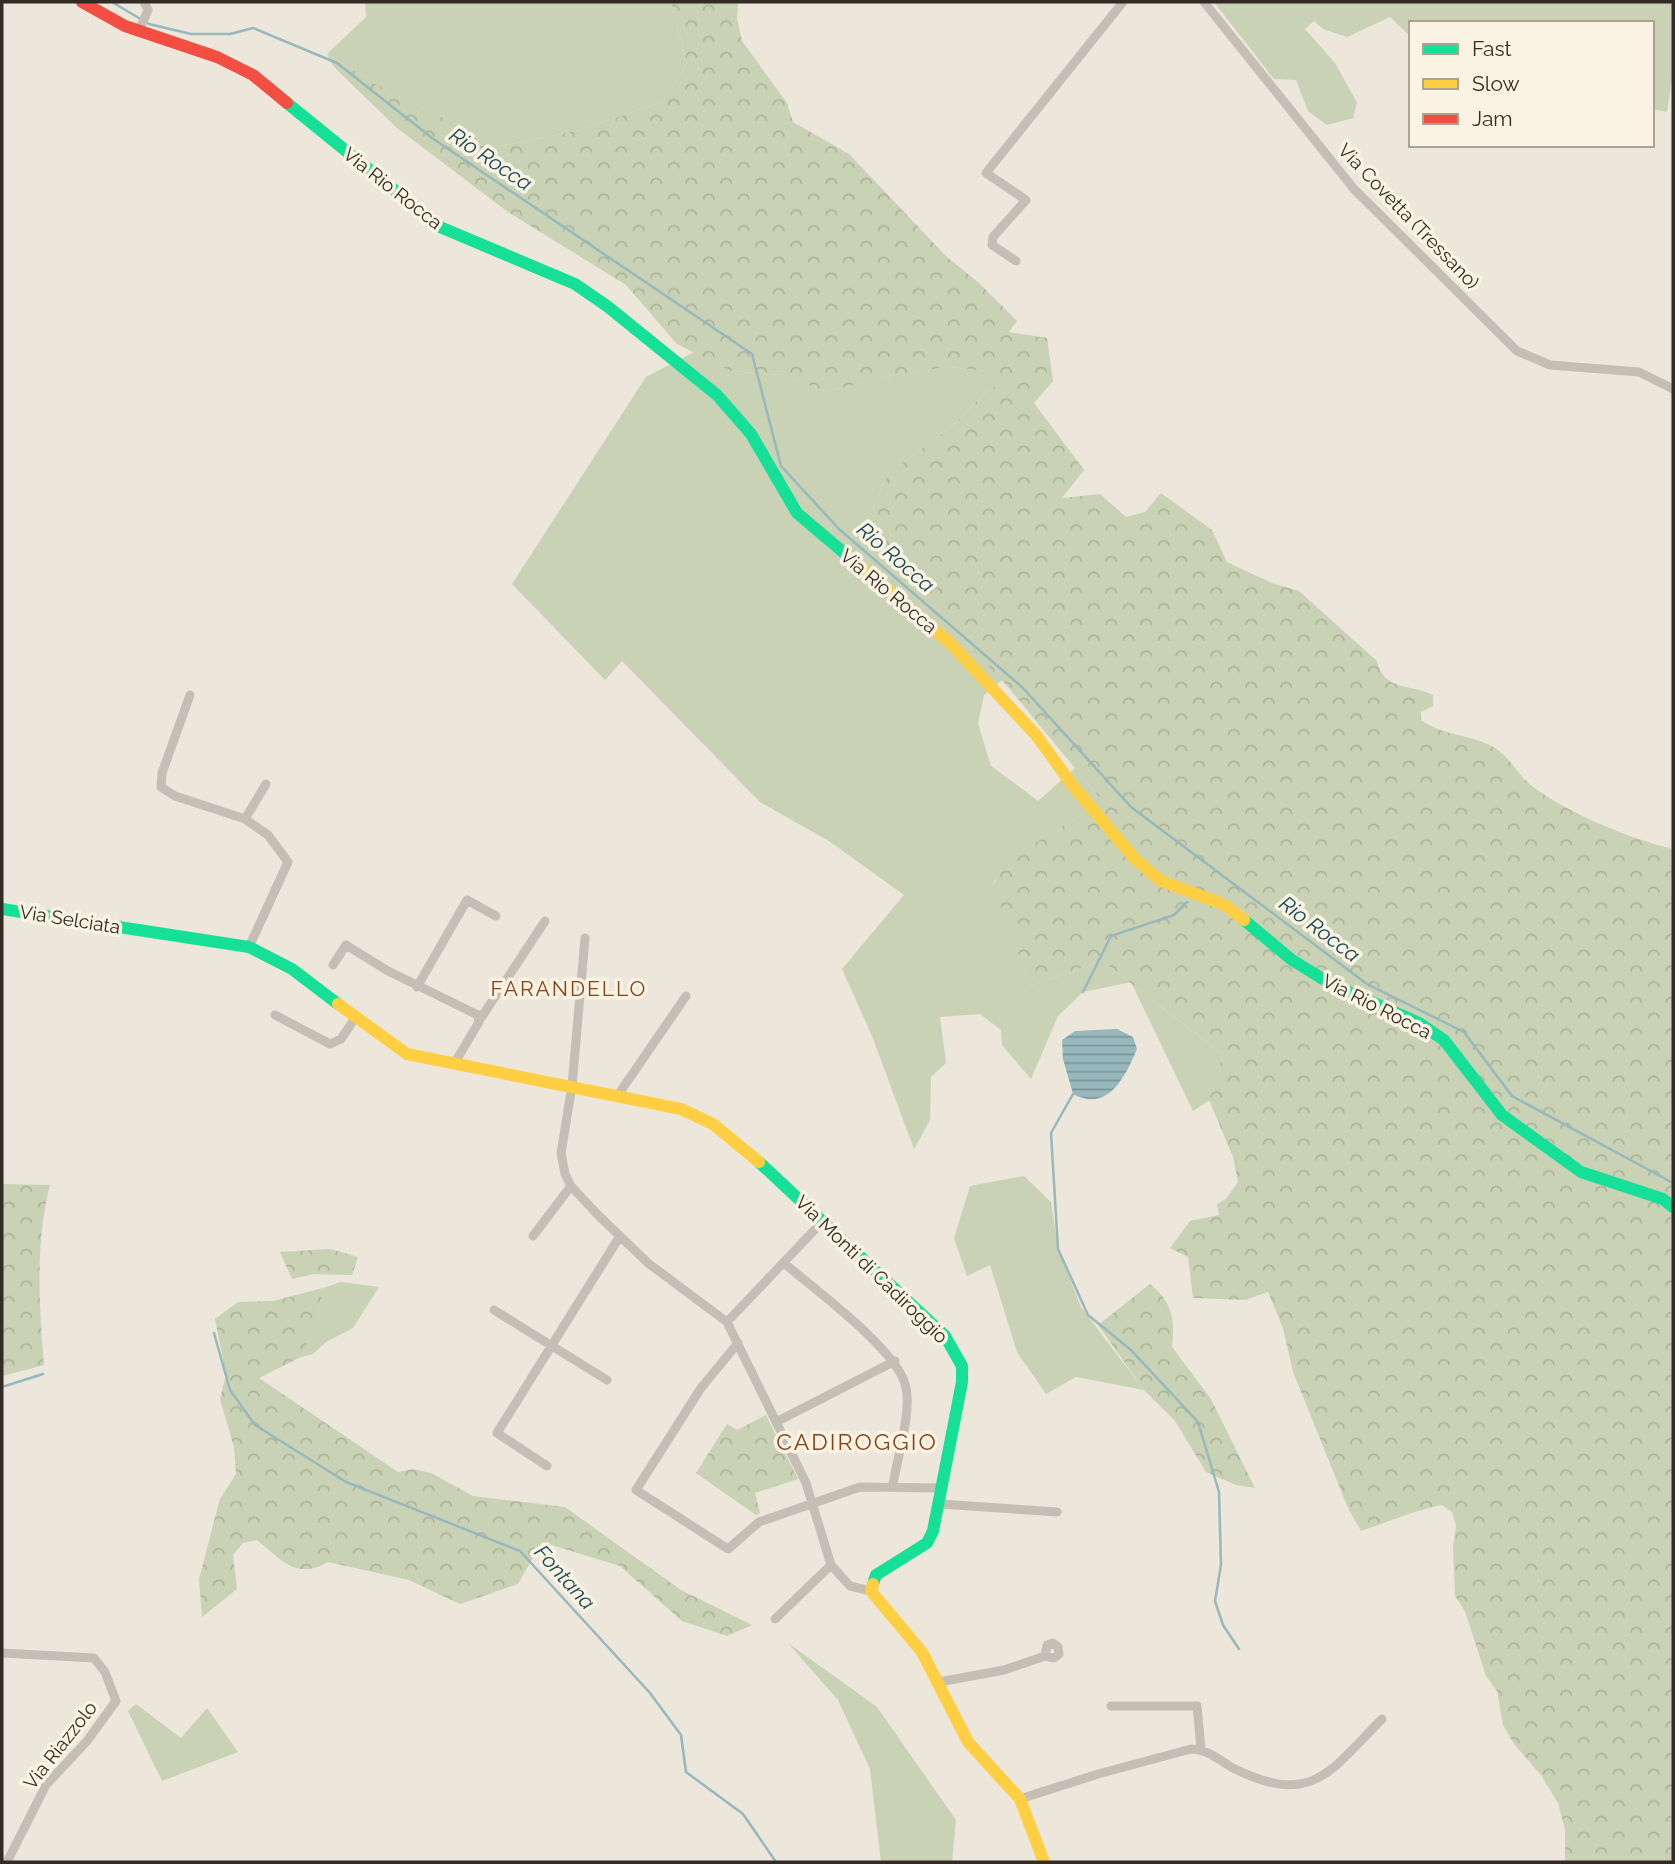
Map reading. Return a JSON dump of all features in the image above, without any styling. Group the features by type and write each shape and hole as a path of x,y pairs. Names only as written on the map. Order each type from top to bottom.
{"street":[{"name":"Via Rio Rocca","path":"82,2 125,26 142,24 253,75 440,227 575,284 628,323 717,395 751,434 797,513 950,643 1036,735 1073,786 1135,859 1161,881 1225,905 1292,960 1331,984 1419,1023 1444,1040 1502,1115 1581,1172 1663,1199 1673,1207"},
{"path":"142,24 148,10 144,2"},
{"path":"1016,261 992,245 993,237 1026,200 986,173 1124,2"},
{"name":"Via Covetta (Tressano)","path":"1204,2 1354,189 1517,351 1550,365 1639,372 1673,388"},
{"path":"190,695 162,773 161,787 175,796 245,819 268,835 288,862 249,947"},
{"path":"245,819 266,784"},
{"path":"417,987 467,900 496,916"},
{"name":"Via Selciata","path":"2,909 138,930"},
{"path":"454,1064 545,921"},
{"name":"Via Monti di Cadiroggio","path":"138,930 249,947 283,961 307,976 376,1036 407,1054 681,1109 713,1124 733,1138 914,1307 955,1349 961,1366 962,1382 940,1504 927,1543 876,1575 871,1591"},
{"path":"585,938 572,1086 561,1153 562,1165 570,1185 655,1268 727,1322 812,1503 831,1565 850,1586 871,1591 878,1603 914,1640 939,1682 968,1742 1020,1799 1044,1862"},
{"path":"333,965 346,945 417,987 481,1018"},
{"path":"618,1095 686,996"},
{"path":"275,1015 330,1044 341,1039 355,1018"},
{"path":"533,1236 570,1185"},
{"path":"727,1322 822,1222"},
{"path":"547,1466 497,1433 620,1236"},
{"path":"784,1263 895,1361 906,1385 906,1413 893,1485"},
{"path":"494,1310 607,1380"},
{"path":"738,1343 701,1388 636,1490 728,1549 759,1522 860,1487 893,1485 942,1488"},
{"path":"776,1422 895,1361"},
{"path":"940,1504 1058,1512"},
{"path":"775,1619 831,1565"},
{"name":"Via Riazzolo","path":"2,1654 94,1658 109,1679 116,1701 87,1741 46,1785 7,1862"},
{"path":"939,1682 1004,1670 1045,1656"},
{"path":"1111,1706 1197,1706 1201,1749"},
{"path":"1020,1799 1098,1774 1201,1749 1236,1769 1290,1787 1314,1782 1382,1719"}],"green space":[{"path":"365,2 671,2 687,64 662,102 580,130 500,146 384,89 327,54 366,17"},
{"path":"671,2 738,2 737,19 742,41 787,103 793,122 849,154 946,256 979,283 1017,321 1009,332 1047,338 1053,381 1034,403 1084,470 1062,498 1100,494 1126,517 1145,512 1161,493 1212,530 1227,562 1272,583 1299,591 1377,661 1385,677 1399,685 1433,695 1433,706 1421,712 1421,720 1438,729 1495,748 1532,786 1562,806 1620,832 1673,849 1673,1862 1565,1862 1565,1830 1558,1803 1541,1775 1514,1744 1503,1725 1497,1691 1486,1676 1465,1611 1455,1596 1453,1547 1456,1526 1452,1512 1442,1505 1361,1531 1348,1508 1293,1372 1283,1328 1268,1292 1245,1300 1193,1298 1188,1257 1170,1248 1190,1221 1219,1215 1217,1204 1226,1199 1238,1182 1233,1157 1209,1100 1221,1071 1221,1053 1102,961 1030,986 993,885 1007,860 1103,802 1008,687 862,533 889,472 949,429 987,391 1007,379 987,371 948,367 895,375 825,392 783,375 731,371 677,344 626,285 508,212 397,128 334,67 327,54 384,89 501,146 580,130 662,102 687,64"},
{"path":"1214,2 1673,2 1673,70 1667,112 1654,109 1654,21 1409,21 1409,35 1390,17 1347,37 1323,29 1314,21 1305,29 1335,63 1357,103 1353,118 1327,125 1308,111 1296,80 1274,79"},
{"path":"694,352 731,371 783,375 825,392 895,375 948,367 987,371 1008,379 987,391 949,429 889,472 862,533 1002,680 984,695 978,724 991,766 1038,801 1075,768 1103,802 1008,860 993,884 1030,986 1102,961 1130,982 1083,992 1058,1016 1031,1079 1002,1045 1001,1030 980,1014 940,1017 946,1063 931,1077 930,1120 914,1149 872,1036 842,969 904,895 829,841 760,802 622,661 605,680 512,584 646,377"},
{"path":"1132,984 1257,1081 1235,1084 1193,1111"},
{"path":"1024,1176 1051,1202 1058,1249 1081,1307 1144,1390 1076,1377 1046,1394 1017,1352 990,1265 967,1276 954,1238 970,1186"},
{"path":"2,1184 50,1185 40,1252 44,1365 2,1376"},
{"path":"330,1249 358,1257 352,1275 314,1274 292,1279 280,1252"},
{"path":"341,1282 379,1287 353,1328 326,1342 313,1354 301,1357 315,1328 323,1288"},
{"path":"1150,1284 1164,1298 1171,1312 1172,1347 1211,1399 1255,1488 1236,1485 1206,1472 1175,1421 1144,1390 1098,1325"},
{"path":"323,1288 315,1328 301,1357 259,1378 398,1472 413,1469 431,1473 473,1496 565,1507 681,1590 752,1625 727,1636 682,1621 620,1566 542,1542 518,1584 460,1604 409,1580 328,1562 307,1569 298,1568 282,1560 257,1540 243,1543 233,1555 237,1589 202,1617 199,1579 220,1499 236,1474 234,1447 220,1399 226,1374 215,1319 238,1302 273,1301"},
{"path":"766,1415 798,1479 755,1493 760,1513 756,1515 696,1473 727,1424 737,1430"},
{"path":"788,1643 877,1707 956,1820 952,1862 881,1862 870,1769 838,1700"},
{"path":"136,1704 181,1738 207,1708 238,1752 162,1781 128,1711"}],"water":[{"path":"1117,1029 1133,1037 1137,1049 1121,1081 1114,1089 1096,1099 1085,1099 1073,1094 1063,1059 1062,1040 1075,1031"}],"waterway":[{"name":"Rio Rocca","path":"112,2 149,24 191,34 230,34 253,28 337,63 432,138 752,354 781,466 839,529 1023,688 1131,807 1367,984 1464,1032 1512,1096 1673,1183"},
{"path":"1083,992 1111,936 1174,915 1187,902"},
{"path":"1073,1094 1051,1133 1058,1249 1088,1315 1131,1350 1198,1422 1219,1492 1221,1565 1215,1601 1223,1625 1239,1649"},
{"name":"Fontana","path":"214,1333 230,1390 255,1425 346,1482 520,1551 650,1693 681,1735 686,1772 743,1814 776,1862"},
{"path":"2,1387 43,1374"}],"traffic: fast":[{"path":"287,103 440,227 575,284 607,306 717,395 751,434 797,513 849,557"},
{"path":"2,909 249,947 292,969 338,1004"},
{"path":"1244,920 1292,960 1331,984 1419,1023 1444,1040 1502,1115 1581,1172 1663,1199 1673,1207"},
{"path":"759,1162 945,1336 962,1366 962,1382 933,1531 927,1543 876,1575 873,1584"}],"traffic: slow":[{"path":"849,557 950,643 1036,735 1073,786 1135,859 1161,881 1225,905 1244,920"},
{"path":"338,1004 407,1054 681,1109 713,1124 759,1162"},
{"path":"873,1584 871,1591 922,1652 968,1742 1020,1799 1044,1862"}],"traffic: jam":[{"path":"82,2 125,26 217,57 253,75 287,103"}],"district":[{"name":"FARANDELLO","path":"569,988"},
{"name":"CADIROGGIO","path":"857,1441"}]}
